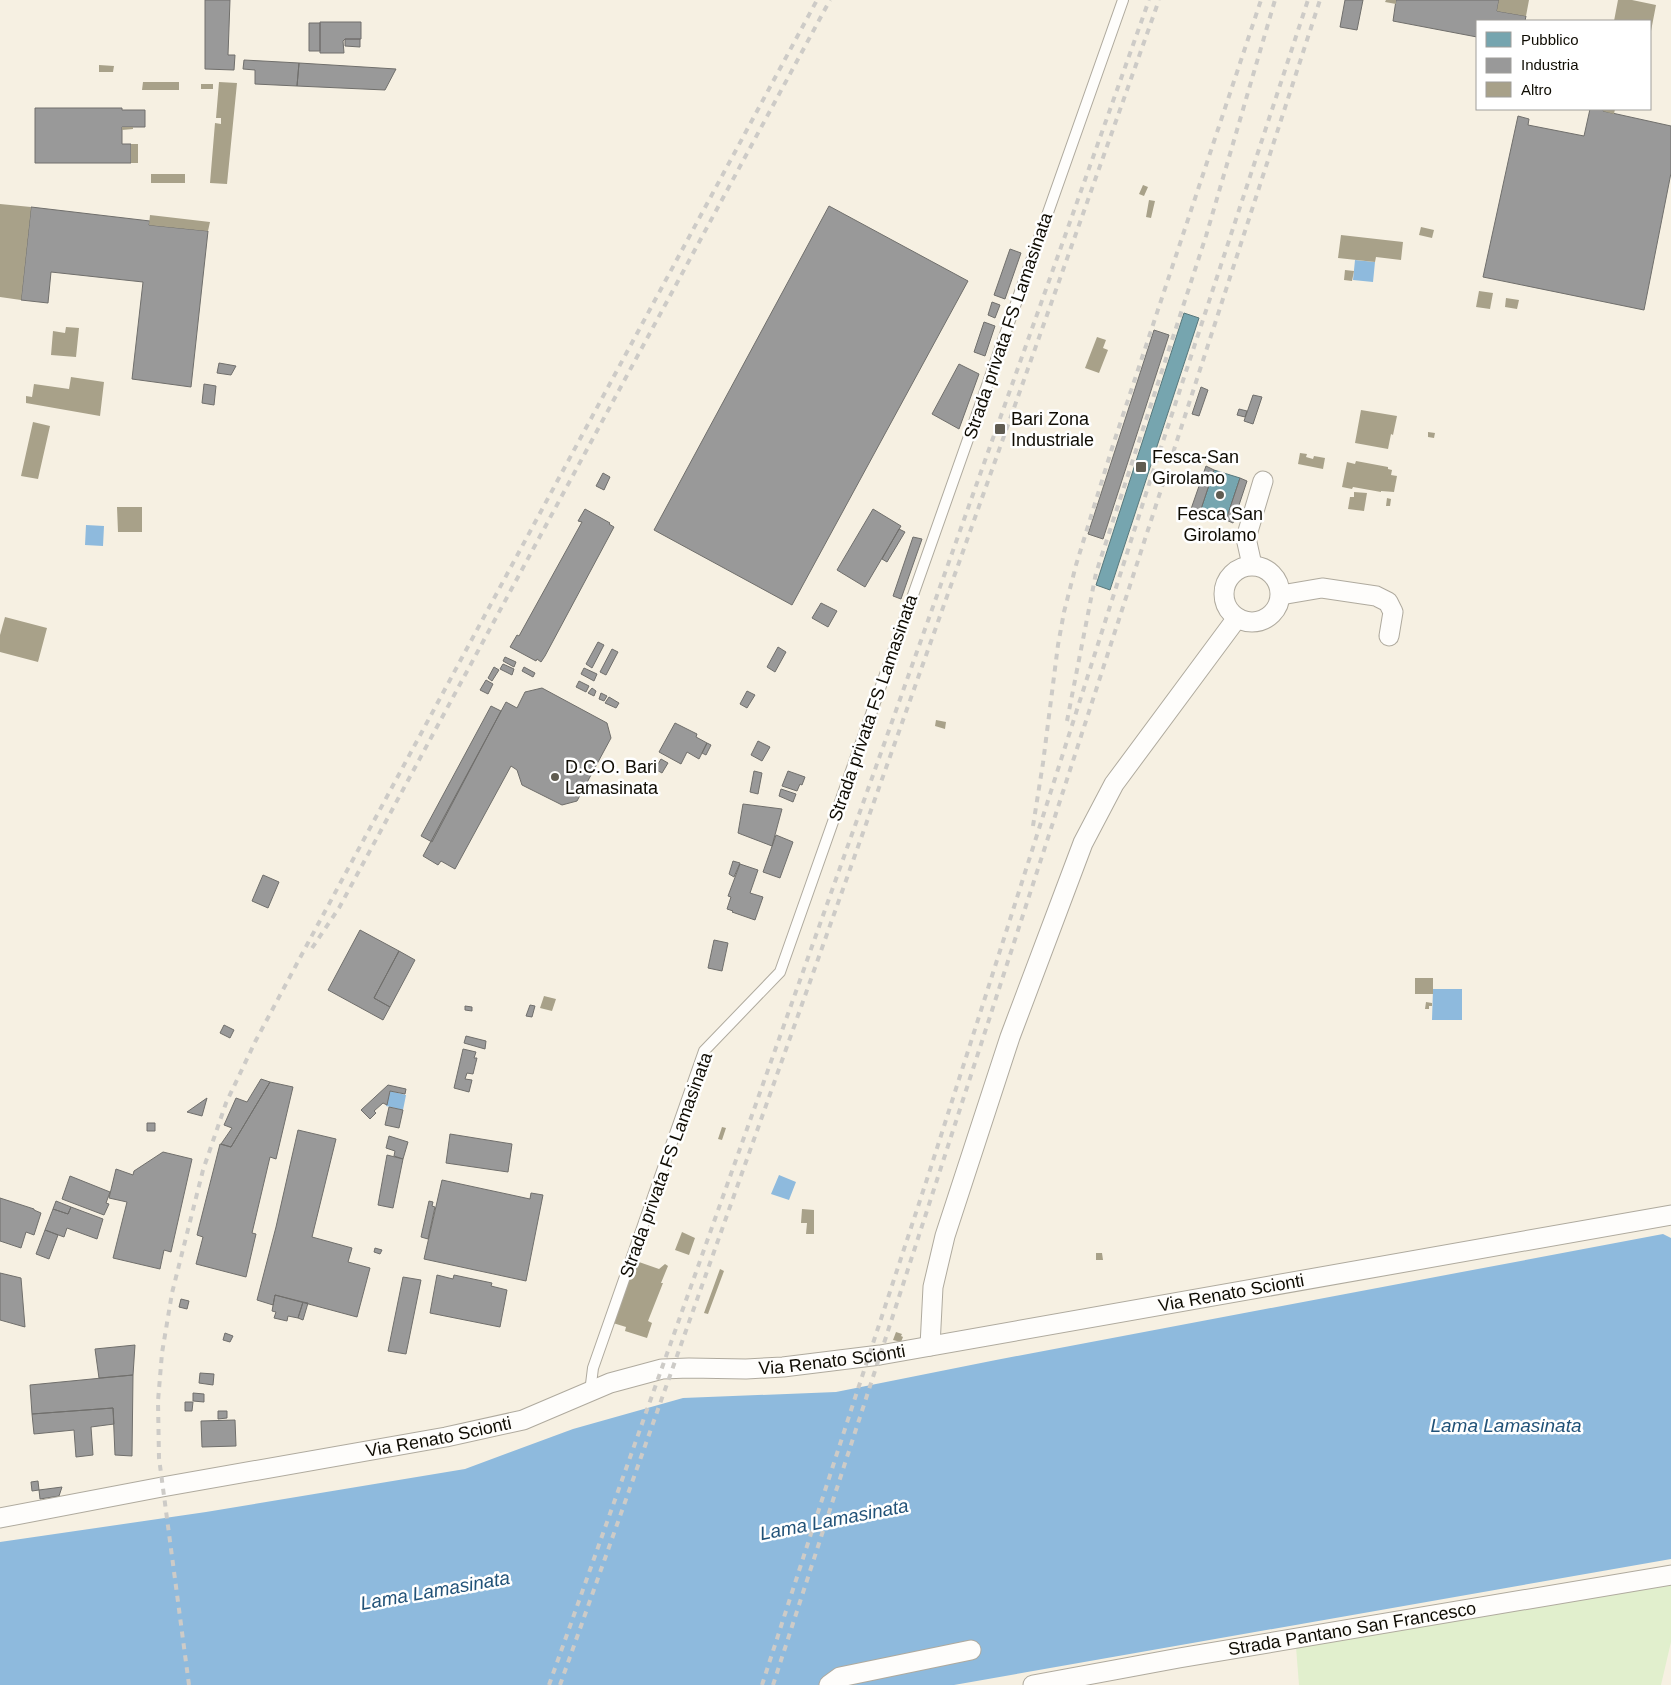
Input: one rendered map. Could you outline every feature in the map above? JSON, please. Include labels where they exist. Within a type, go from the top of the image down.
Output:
[{"type":"street","points":[[1252,565],[1246,538],[1263,481]]},
{"type":"street","points":[[1252,565],[1269,571],[1275,577],[1281,595],[1279,605],[1266,620],[1246,622],[1237,618],[1229,611],[1225,603],[1224,594],[1225,585],[1229,577],[1236,571],[1252,565]]},
{"type":"street","points":[[1281,595],[1322,588],[1376,596],[1388,602],[1393,612],[1389,636]]},
{"type":"street","points":[[930,1346],[933,1287],[945,1236],[1010,1037],[1083,843],[1114,784],[1237,618]]},
{"type":"street","name":"Via Renato Scionti","points":[[0,1518],[162,1487],[446,1437],[523,1420],[610,1383],[662,1369],[746,1370],[880,1355],[1671,1216]]},
{"type":"street","name":"Strada Pantano San Francesco","points":[[1033,1685],[1179,1658],[1671,1575]]},
{"type":"street","points":[[829,1685],[840,1677],[971,1650]]},
{"type":"lane","name":"Strada privata FS Lamasinata","points":[[590,1392],[593,1368],[704,1051],[780,972],[1123,0]]},
{"type":"green space","points":[[1671,1580],[1671,1642],[1661,1685],[1299,1685],[1296,1647]]},
{"type":"water","points":[[1355,260],[1375,262],[1373,282],[1353,280]]},
{"type":"water","points":[[86,525],[104,526],[103,546],[85,545]]},
{"type":"water","points":[[1433,989],[1462,989],[1462,1020],[1432,1020]]},
{"type":"water","points":[[390,1091],[406,1095],[403,1110],[386,1106]]},
{"type":"water","points":[[779,1175],[796,1182],[789,1200],[771,1194]]},
{"type":"water","name":"Lama Lamasinata","points":[[1663,1234],[1671,1238],[1671,1559],[954,1685],[0,1685],[0,1542],[206,1512],[465,1469],[573,1429],[683,1398],[836,1392]]},
{"type":"building: Pubblico","points":[[1184,313],[1199,318],[1110,590],[1096,585]]},
{"type":"building: Pubblico","name":"Fesca San Girolamo","points":[[1214,470],[1240,478],[1226,520],[1200,512]]},
{"type":"building: Industria","points":[[205,0],[230,0],[228,55],[235,55],[234,70],[205,69]]},
{"type":"building: Industria","points":[[1345,0],[1363,0],[1357,30],[1340,27]]},
{"type":"building: Industria","points":[[1396,0],[1499,0],[1497,11],[1526,16],[1525,20],[1476,20],[1476,37],[1393,21]]},
{"type":"building: Industria","points":[[320,22],[361,22],[361,39],[345,39],[343,41],[344,53],[320,53]]},
{"type":"building: Industria","points":[[309,23],[320,23],[320,51],[309,51]]},
{"type":"building: Industria","points":[[345,39],[360,39],[360,47],[345,46]]},
{"type":"building: Industria","points":[[244,60],[299,63],[297,86],[255,84],[255,70],[243,69]]},
{"type":"building: Industria","points":[[299,63],[396,69],[385,90],[297,86]]},
{"type":"building: Industria","points":[[35,108],[122,108],[122,110],[145,110],[145,127],[122,127],[122,144],[131,144],[131,163],[35,163]]},
{"type":"building: Industria","points":[[1590,110],[1604,110],[1671,126],[1671,173],[1644,310],[1483,277],[1518,116],[1529,119],[1528,125],[1584,136]]},
{"type":"building: Industria","points":[[829,206],[968,281],[792,605],[654,530]]},
{"type":"building: Industria","points":[[31,207],[150,221],[149,225],[208,231],[191,387],[132,379],[143,282],[51,272],[48,303],[21,300]]},
{"type":"building: Industria","points":[[1010,249],[1021,253],[1005,299],[994,295]]},
{"type":"building: Industria","points":[[992,302],[1000,305],[995,318],[988,315]]},
{"type":"building: Industria","points":[[984,322],[995,326],[985,356],[974,352]]},
{"type":"building: Industria","points":[[1154,330],[1169,335],[1103,539],[1088,534]]},
{"type":"building: Industria","points":[[219,363],[236,366],[231,375],[217,373]]},
{"type":"building: Industria","points":[[959,364],[979,374],[959,429],[932,414]]},
{"type":"building: Industria","points":[[204,384],[216,386],[214,405],[202,403]]},
{"type":"building: Industria","points":[[1201,387],[1208,390],[1199,416],[1192,414]]},
{"type":"building: Industria","points":[[1253,395],[1262,397],[1253,424],[1244,421]]},
{"type":"building: Industria","points":[[1239,409],[1247,411],[1245,417],[1237,415]]},
{"type":"building: Industria","points":[[1206,466],[1214,470],[1200,512],[1191,509]]},
{"type":"building: Industria","points":[[603,473],[610,477],[604,490],[596,486]]},
{"type":"building: Industria","points":[[1240,478],[1247,481],[1233,523],[1226,520]]},
{"type":"building: Industria","points":[[585,509],[614,527],[545,656],[541,662],[537,659],[536,661],[510,647],[517,635],[519,636],[582,522],[578,521]]},
{"type":"building: Industria","points":[[873,509],[901,526],[865,587],[837,570]]},
{"type":"building: Industria","points":[[899,529],[905,532],[887,562],[882,559]]},
{"type":"building: Industria","points":[[913,537],[922,539],[901,599],[893,596]]},
{"type":"building: Industria","points":[[821,603],[837,611],[828,627],[812,618]]},
{"type":"building: Industria","points":[[598,642],[604,645],[592,668],[586,664]]},
{"type":"building: Industria","points":[[778,647],[786,652],[775,672],[767,667]]},
{"type":"building: Industria","points":[[612,649],[618,652],[606,675],[600,672]]},
{"type":"building: Industria","points":[[505,657],[516,662],[514,667],[503,661]]},
{"type":"building: Industria","points":[[503,664],[514,669],[512,675],[500,669]]},
{"type":"building: Industria","points":[[494,667],[499,670],[492,681],[488,678]]},
{"type":"building: Industria","points":[[524,667],[535,673],[533,677],[522,671]]},
{"type":"building: Industria","points":[[584,668],[597,674],[594,681],[581,674]]},
{"type":"building: Industria","points":[[486,680],[493,684],[488,694],[480,690]]},
{"type":"building: Industria","points":[[579,681],[589,686],[586,692],[576,687]]},
{"type":"building: Industria","name":"D.C.O. Bari Lamasinata","points":[[542,688],[607,723],[611,738],[577,801],[562,805],[522,785],[517,770],[511,766],[455,869],[441,861],[438,865],[423,856],[506,702],[517,708],[525,692]]},
{"type":"building: Industria","points":[[592,688],[596,691],[594,696],[588,693]]},
{"type":"building: Industria","points":[[747,691],[755,695],[747,708],[740,704]]},
{"type":"building: Industria","points":[[601,693],[607,696],[604,701],[599,699]]},
{"type":"building: Industria","points":[[609,697],[619,703],[616,708],[605,703]]},
{"type":"building: Industria","points":[[491,706],[501,711],[432,842],[421,836]]},
{"type":"building: Industria","points":[[675,723],[697,734],[696,737],[707,743],[699,759],[687,752],[681,764],[659,752]]},
{"type":"building: Industria","points":[[758,741],[770,747],[762,761],[751,755]]},
{"type":"building: Industria","points":[[707,743],[711,745],[706,755],[702,753]]},
{"type":"building: Industria","points":[[661,759],[668,763],[662,773],[655,769]]},
{"type":"building: Industria","points":[[754,771],[762,773],[758,794],[750,792]]},
{"type":"building: Industria","points":[[788,771],[805,777],[797,791],[782,786]]},
{"type":"building: Industria","points":[[781,789],[796,794],[793,802],[779,796]]},
{"type":"building: Industria","points":[[743,804],[782,809],[772,846],[738,833]]},
{"type":"building: Industria","points":[[776,835],[793,842],[780,878],[763,872]]},
{"type":"building: Industria","points":[[733,861],[740,863],[734,877],[729,874]]},
{"type":"building: Industria","points":[[740,864],[758,870],[750,893],[763,897],[755,920],[727,909],[731,897],[728,896]]},
{"type":"building: Industria","points":[[263,875],[279,882],[268,908],[252,901]]},
{"type":"building: Industria","points":[[360,930],[399,951],[374,998],[390,1007],[383,1020],[328,990]]},
{"type":"building: Industria","points":[[714,940],[728,943],[722,971],[708,968]]},
{"type":"building: Industria","points":[[399,951],[415,960],[390,1007],[374,998]]},
{"type":"building: Industria","points":[[530,1005],[535,1006],[532,1017],[526,1016]]},
{"type":"building: Industria","points":[[465,1006],[472,1007],[472,1011],[465,1010]]},
{"type":"building: Industria","points":[[224,1025],[234,1030],[230,1038],[220,1033]]},
{"type":"building: Industria","points":[[466,1036],[486,1041],[485,1049],[464,1043]]},
{"type":"building: Industria","points":[[463,1049],[476,1052],[474,1058],[477,1058],[473,1074],[467,1073],[465,1079],[472,1080],[469,1092],[454,1088]]},
{"type":"building: Industria","points":[[261,1079],[270,1082],[231,1147],[221,1144],[232,1128],[224,1125],[236,1098],[247,1102]]},
{"type":"building: Industria","points":[[270,1082],[293,1087],[276,1159],[270,1157],[252,1233],[256,1234],[246,1277],[196,1264],[203,1237],[197,1235],[220,1144],[231,1147]]},
{"type":"building: Industria","points":[[388,1085],[406,1089],[405,1094],[390,1091],[387,1105],[383,1103],[374,1111],[376,1113],[370,1119],[361,1110]]},
{"type":"building: Industria","points":[[207,1098],[202,1116],[187,1112]]},
{"type":"building: Industria","points":[[389,1107],[403,1110],[399,1128],[385,1125]]},
{"type":"building: Industria","points":[[147,1123],[155,1123],[155,1131],[147,1131]]},
{"type":"building: Industria","points":[[298,1130],[336,1139],[312,1237],[352,1248],[348,1262],[370,1268],[357,1317],[275,1295],[273,1305],[257,1300]]},
{"type":"building: Industria","points":[[450,1134],[512,1144],[508,1172],[446,1163]]},
{"type":"building: Industria","points":[[389,1136],[408,1142],[403,1159],[394,1156],[395,1151],[386,1148]]},
{"type":"building: Industria","points":[[163,1152],[192,1159],[171,1252],[164,1250],[160,1269],[113,1258],[127,1202],[109,1198],[116,1169],[133,1175],[134,1171]]},
{"type":"building: Industria","points":[[387,1155],[403,1159],[393,1208],[378,1205]]},
{"type":"building: Industria","points":[[70,1176],[110,1192],[106,1203],[109,1204],[104,1215],[62,1199]]},
{"type":"building: Industria","points":[[442,1180],[530,1199],[531,1193],[543,1195],[526,1281],[424,1259]]},
{"type":"building: Industria","points":[[0,1198],[41,1213],[34,1235],[26,1232],[21,1248],[0,1241]]},
{"type":"building: Industria","points":[[56,1201],[71,1207],[68,1214],[53,1209]]},
{"type":"building: Industria","points":[[429,1201],[433,1202],[432,1206],[435,1207],[428,1239],[421,1237]]},
{"type":"building: Industria","points":[[71,1207],[103,1219],[97,1239],[67,1228],[64,1237],[45,1230],[53,1209],[68,1214]]},
{"type":"building: Industria","points":[[45,1230],[58,1235],[49,1259],[36,1254]]},
{"type":"building: Industria","points":[[375,1248],[382,1250],[380,1254],[374,1252]]},
{"type":"building: Industria","points":[[0,1273],[21,1278],[25,1327],[0,1320]]},
{"type":"building: Industria","points":[[437,1275],[453,1279],[454,1275],[492,1283],[491,1286],[507,1290],[500,1327],[430,1313]]},
{"type":"building: Industria","points":[[403,1277],[421,1280],[406,1354],[388,1351]]},
{"type":"building: Industria","points":[[275,1295],[303,1302],[298,1318],[288,1316],[287,1321],[274,1318],[276,1312],[272,1311]]},
{"type":"building: Industria","points":[[181,1299],[189,1301],[187,1309],[179,1307]]},
{"type":"building: Industria","points":[[303,1302],[308,1303],[303,1320],[298,1318]]},
{"type":"building: Industria","points":[[225,1333],[233,1336],[230,1342],[223,1340]]},
{"type":"building: Industria","points":[[135,1345],[133,1375],[99,1378],[95,1349]]},
{"type":"building: Industria","points":[[200,1373],[214,1374],[213,1385],[199,1383]]},
{"type":"building: Industria","points":[[133,1375],[132,1456],[115,1455],[113,1408],[32,1414],[30,1385]]},
{"type":"building: Industria","points":[[193,1393],[204,1394],[204,1402],[193,1401]]},
{"type":"building: Industria","points":[[185,1402],[193,1402],[192,1411],[185,1411]]},
{"type":"building: Industria","points":[[113,1408],[114,1424],[91,1427],[93,1455],[76,1457],[74,1430],[34,1434],[32,1414]]},
{"type":"building: Industria","points":[[218,1411],[227,1411],[227,1418],[218,1419]]},
{"type":"building: Industria","points":[[235,1420],[236,1446],[202,1447],[201,1421]]},
{"type":"building: Industria","points":[[38,1481],[39,1490],[32,1491],[31,1482]]},
{"type":"building: Industria","points":[[62,1487],[59,1496],[40,1499],[39,1490]]},
{"type":"building: Altro","points":[[1386,0],[1396,0],[1396,4],[1385,2]]},
{"type":"building: Altro","points":[[1499,0],[1529,0],[1526,16],[1497,11]]},
{"type":"building: Altro","points":[[1618,0],[1632,0],[1656,5],[1651,31],[1651,20],[1614,20]]},
{"type":"building: Altro","points":[[99,65],[114,66],[113,72],[99,72]]},
{"type":"building: Altro","points":[[143,82],[179,82],[179,90],[142,90]]},
{"type":"building: Altro","points":[[219,82],[237,83],[227,184],[210,183],[215,123],[221,124],[221,118],[216,118]]},
{"type":"building: Altro","points":[[201,84],[213,84],[213,89],[201,89]]},
{"type":"building: Altro","points":[[1604,110],[1615,110],[1614,114]]},
{"type":"building: Altro","points":[[122,127],[133,127],[133,129],[122,130]]},
{"type":"building: Altro","points":[[131,144],[138,144],[138,163],[131,163]]},
{"type":"building: Altro","points":[[151,174],[185,174],[185,183],[151,183]]},
{"type":"building: Altro","points":[[1143,185],[1148,187],[1144,196],[1139,194]]},
{"type":"building: Altro","points":[[1149,200],[1155,201],[1151,218],[1146,217]]},
{"type":"building: Altro","points":[[0,204],[31,207],[21,300],[0,297]]},
{"type":"building: Altro","points":[[150,215],[210,222],[208,231],[149,225]]},
{"type":"building: Altro","points":[[1421,227],[1434,230],[1432,238],[1419,235]]},
{"type":"building: Altro","points":[[1341,235],[1403,242],[1401,260],[1376,257],[1375,262],[1338,258]]},
{"type":"building: Altro","points":[[1345,270],[1354,271],[1352,281],[1344,280]]},
{"type":"building: Altro","points":[[1479,291],[1493,293],[1490,309],[1476,307]]},
{"type":"building: Altro","points":[[1506,298],[1519,300],[1517,309],[1505,307]]},
{"type":"building: Altro","points":[[66,327],[79,328],[76,357],[51,355],[53,331],[65,333]]},
{"type":"building: Altro","points":[[1097,337],[1106,340],[1103,348],[1108,350],[1099,373],[1085,368]]},
{"type":"building: Altro","points":[[71,377],[104,382],[100,416],[26,403],[26,396],[32,397],[34,384],[69,389]]},
{"type":"building: Altro","points":[[1361,410],[1397,416],[1388,449],[1355,443]]},
{"type":"building: Altro","points":[[33,422],[50,426],[38,479],[21,476]]},
{"type":"building: Altro","points":[[1428,432],[1435,433],[1434,438],[1428,437]]},
{"type":"building: Altro","points":[[1300,453],[1307,454],[1306,457],[1313,459],[1314,456],[1325,458],[1323,469],[1298,464]]},
{"type":"building: Altro","points":[[1356,461],[1388,467],[1388,469],[1392,470],[1391,475],[1397,476],[1394,492],[1342,487],[1347,462],[1355,464]]},
{"type":"building: Altro","points":[[1354,492],[1367,493],[1364,511],[1348,509],[1350,497],[1354,497]]},
{"type":"building: Altro","points":[[1387,498],[1391,499],[1390,506],[1386,506]]},
{"type":"building: Altro","points":[[117,507],[142,507],[142,532],[118,532]]},
{"type":"building: Altro","points":[[5,617],[47,628],[38,662],[0,652],[0,635]]},
{"type":"building: Altro","points":[[936,720],[946,722],[945,729],[935,726]]},
{"type":"building: Altro","points":[[1415,978],[1433,978],[1433,994],[1415,994]]},
{"type":"building: Altro","points":[[544,996],[556,999],[552,1011],[540,1008]]},
{"type":"building: Altro","points":[[1426,1002],[1432,1003],[1429,1009],[1425,1009]]},
{"type":"building: Altro","points":[[722,1127],[726,1128],[722,1140],[718,1139]]},
{"type":"building: Altro","points":[[802,1209],[814,1210],[814,1234],[806,1234],[807,1223],[801,1223]]},
{"type":"building: Altro","points":[[682,1232],[695,1238],[689,1255],[675,1250]]},
{"type":"building: Altro","points":[[1096,1253],[1102,1253],[1103,1260],[1096,1260]]},
{"type":"building: Altro","points":[[635,1262],[659,1269],[665,1264],[668,1266],[648,1321],[652,1323],[647,1338],[625,1331],[626,1327],[613,1323]]},
{"type":"building: Altro","points":[[720,1269],[724,1271],[708,1314],[704,1313]]},
{"type":"building: Altro","points":[[896,1332],[902,1334],[901,1342],[893,1340]]},
{"type":"railway","points":[[189,1685],[159,1458],[158,1401],[162,1353],[172,1293],[203,1170],[226,1103],[255,1042],[309,941],[817,0]]},
{"type":"railway","points":[[312,948],[339,908],[830,0]]},
{"type":"railway","points":[[549,1685],[1149,0]]},
{"type":"railway","points":[[560,1685],[1159,0]]},
{"type":"railway","points":[[1033,826],[1058,645],[1076,565],[1113,445],[1261,0]]},
{"type":"railway","points":[[1067,721],[1096,573],[1206,236],[1275,0]]},
{"type":"railway","points":[[762,1685],[930,1170],[1151,478],[1308,0]]},
{"type":"railway","points":[[773,1685],[1320,0]]},
{"type":"place","name":"Bari Zona Industriale","points":[[1000,429]]},
{"type":"place","name":"Fesca-San Girolamo","points":[[1141,467]]},
{"type":"place","name":"Fesca San Girolamo","points":[[1220,495]]},
{"type":"place","name":"D.C.O. Bari Lamasinata","points":[[555,777]]}]
